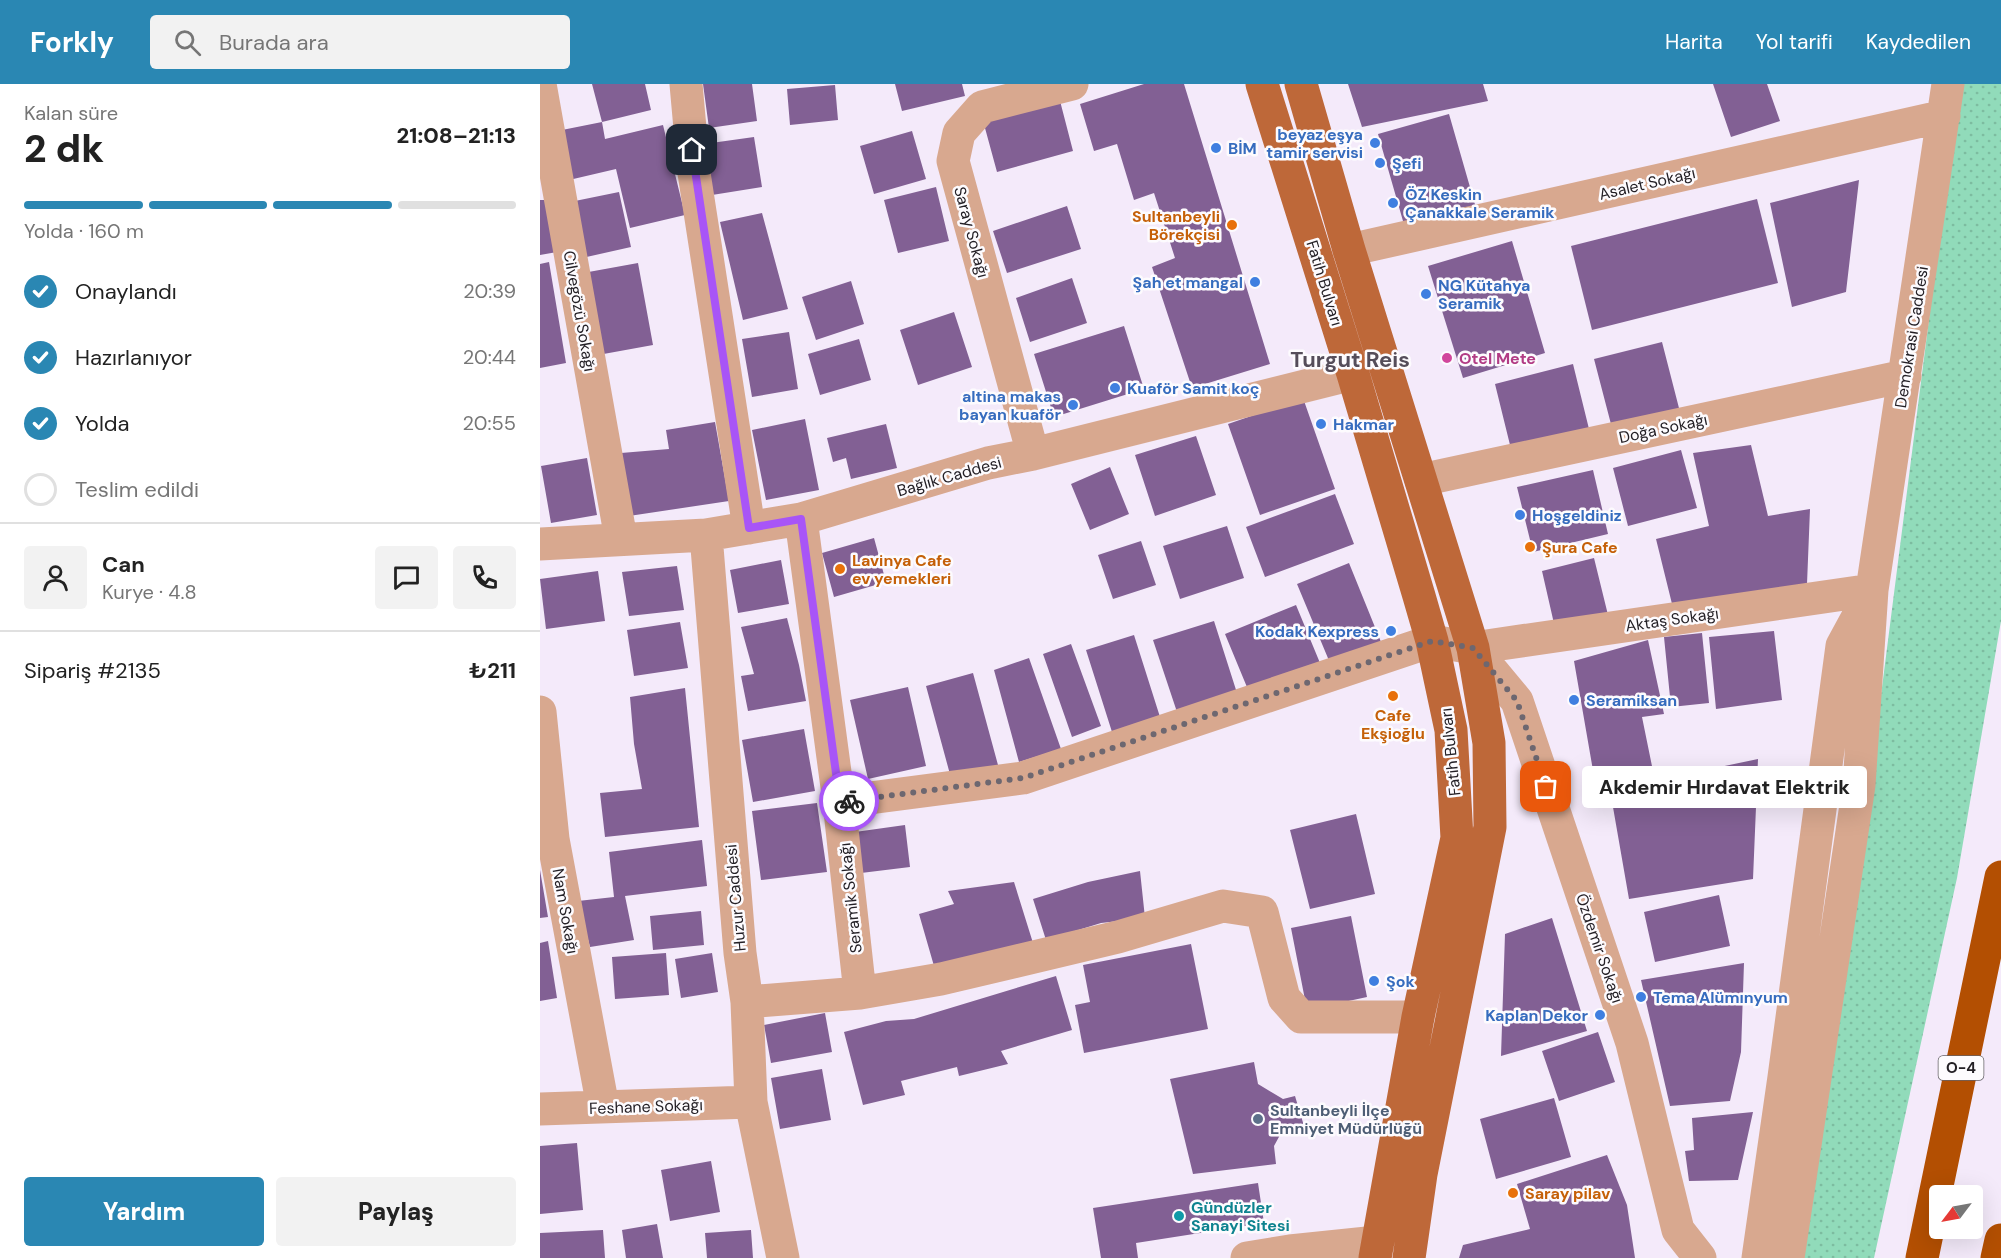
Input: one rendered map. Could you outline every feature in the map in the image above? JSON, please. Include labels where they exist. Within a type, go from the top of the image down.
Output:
[{"type":"highway","name":"O-4","points":[[1922,1258],[2001,878]]},
{"type":"highway","points":[[1997,1258],[2001,1240]]},
{"type":"main road","name":"Fatih Bulvarı","points":[[1262,84],[1353,374],[1432,641],[1450,730],[1457,838],[1418,1017],[1376,1250]]},
{"type":"main road","name":"Fatih Bulvarı","points":[[1301,84],[1349,250],[1473,648],[1489,743],[1490,827],[1421,1174],[1409,1258]]},
{"type":"street","name":"Cilvegözü Sokağı","points":[[540,84],[621,538]]},
{"type":"street","points":[[686,84],[694,173],[749,528]]},
{"type":"street","name":"Saray Sokağı","points":[[1033,454],[953,161],[959,133],[982,107],[1072,84]]},
{"type":"street","name":"Asalet Sokağı","points":[[1349,250],[1946,100]]},
{"type":"street","name":"Demokrasi Caddesi","points":[[1872,590],[1946,100]]},
{"type":"street","name":"Bağlık Caddesi","points":[[540,544],[706,535],[801,519],[988,463],[1033,454],[1353,374]]},
{"type":"street","name":"Doğa Sokağı","points":[[1420,480],[1905,376]]},
{"type":"street","name":"Seramik Sokağı","points":[[801,519],[840,802],[860,993]]},
{"type":"street","name":"Huzur Caddesi","points":[[706,535],[740,953],[747,1002],[751,1102],[783,1258]]},
{"type":"street","points":[[1758,1258],[1842,646],[1872,590]]},
{"type":"street","points":[[1788,1258],[1859,785],[1872,590]]},
{"type":"street","name":"Aktaş Sokağı","points":[[1432,641],[1473,648],[1872,590]]},
{"type":"street","points":[[840,802],[1023,778],[1432,641]]},
{"type":"street","name":"Özdemir Sokağı","points":[[1473,648],[1517,701],[1632,1043],[1678,1230],[1700,1258]]},
{"type":"street","name":"Nam Sokağı","points":[[540,712],[553,839],[603,1107]]},
{"type":"street","points":[[747,1002],[860,993],[941,979],[1118,937],[1223,906],[1262,912],[1284,998],[1302,1017],[1418,1017]]},
{"type":"street","name":"Feshane Sokağı","points":[[540,1109],[751,1102]]},
{"type":"street","points":[[1248,1258],[1290,1251],[1376,1250]]},
{"type":"green space","points":[[1959,84],[2001,84],[2001,621],[1957,878],[1874,1258],[1801,1258],[1873,758]]},
{"type":"building","points":[[592,84],[645,84],[651,110],[602,122]]},
{"type":"building","points":[[703,84],[752,84],[757,121],[709,128]]},
{"type":"building","points":[[895,84],[962,84],[965,96],[902,111]]},
{"type":"building","points":[[1144,84],[1184,84],[1270,364],[1192,388],[1152,267],[1175,258],[1154,193],[1134,200],[1117,144],[1094,151],[1080,104]]},
{"type":"building","points":[[1348,84],[1483,84],[1488,101],[1362,127]]},
{"type":"building","points":[[1713,84],[1767,84],[1780,121],[1731,137]]},
{"type":"building","points":[[835,85],[838,120],[790,125],[787,89]]},
{"type":"building","points":[[1059,97],[1073,151],[997,172],[982,117]]},
{"type":"building","points":[[1449,114],[1476,208],[1405,228],[1378,134]]},
{"type":"building","points":[[602,122],[605,139],[663,125],[685,215],[630,228],[616,169],[569,180],[557,131]]},
{"type":"building","points":[[912,131],[926,179],[874,194],[860,146]]},
{"type":"building","points":[[754,137],[762,187],[712,195],[704,144]]},
{"type":"building","points":[[1859,180],[1846,292],[1792,307],[1770,203]]},
{"type":"building","points":[[936,187],[949,241],[898,253],[884,200]]},
{"type":"building","points":[[619,192],[631,247],[582,258],[570,202]]},
{"type":"building","points":[[1757,199],[1778,283],[1592,330],[1571,246]]},
{"type":"building","points":[[540,200],[546,200],[557,252],[540,255]]},
{"type":"building","points":[[1067,206],[1081,249],[1007,273],[993,231]]},
{"type":"building","points":[[762,213],[788,309],[743,320],[720,222]]},
{"type":"building","points":[[1512,241],[1545,353],[1463,378],[1428,266]]},
{"type":"building","points":[[549,262],[566,363],[540,368],[540,264]]},
{"type":"building","points":[[638,263],[653,345],[598,355],[583,273]]},
{"type":"building","points":[[1072,278],[1087,323],[1030,342],[1016,298]]},
{"type":"building","points":[[851,281],[864,324],[816,340],[802,297]]},
{"type":"building","points":[[954,312],[972,367],[918,385],[900,330]]},
{"type":"building","points":[[1124,326],[1144,389],[1054,417],[1034,354]]},
{"type":"building","points":[[789,332],[798,389],[752,397],[742,339]]},
{"type":"building","points":[[859,339],[871,380],[820,395],[808,354]]},
{"type":"building","points":[[1662,342],[1680,412],[1612,428],[1594,359]]},
{"type":"building","points":[[1573,364],[1589,429],[1511,449],[1495,384]]},
{"type":"building","points":[[1303,398],[1335,489],[1260,515],[1228,424]]},
{"type":"building","points":[[805,419],[819,490],[766,500],[752,430]]},
{"type":"building","points":[[715,422],[729,501],[629,516],[621,453],[669,449],[666,430]]},
{"type":"building","points":[[886,424],[897,468],[851,479],[846,458],[833,462],[827,438]]},
{"type":"building","points":[[1196,436],[1216,495],[1155,516],[1135,455]]},
{"type":"building","points":[[1751,445],[1768,516],[1810,509],[1807,584],[1674,612],[1656,539],[1709,526],[1693,453]]},
{"type":"building","points":[[1681,450],[1697,508],[1628,526],[1613,468]]},
{"type":"building","points":[[587,458],[597,515],[551,523],[541,466]]},
{"type":"building","points":[[1110,467],[1129,514],[1090,530],[1071,484]]},
{"type":"building","points":[[1593,470],[1608,534],[1533,552],[1517,487]]},
{"type":"building","points":[[1335,494],[1354,544],[1265,577],[1246,527]]},
{"type":"building","points":[[1227,526],[1244,578],[1180,599],[1163,546]]},
{"type":"building","points":[[874,538],[886,582],[834,597],[822,553]]},
{"type":"building","points":[[1141,541],[1156,585],[1113,599],[1098,555]]},
{"type":"building","points":[[1594,558],[1608,615],[1555,628],[1542,571]]},
{"type":"building","points":[[781,560],[789,604],[738,613],[730,570]]},
{"type":"building","points":[[1349,563],[1381,642],[1330,663],[1297,584]]},
{"type":"building","points":[[677,566],[684,610],[629,616],[622,572]]},
{"type":"building","points":[[598,571],[605,621],[546,629],[540,579]]},
{"type":"building","points":[[1296,605],[1320,663],[1249,692],[1225,634]]},
{"type":"building","points":[[787,618],[806,701],[748,711],[741,676],[754,674],[741,627]]},
{"type":"building","points":[[1214,621],[1237,693],[1177,712],[1153,640]]},
{"type":"building","points":[[680,622],[688,668],[634,676],[627,630]]},
{"type":"building","points":[[1774,631],[1782,700],[1716,709],[1709,637]]},
{"type":"building","points":[[1702,633],[1709,703],[1671,707],[1664,637]]},
{"type":"building","points":[[1134,635],[1160,717],[1112,732],[1086,650]]},
{"type":"building","points":[[1648,640],[1664,714],[1642,717],[1653,771],[1595,782],[1574,661]]},
{"type":"building","points":[[1071,644],[1101,726],[1072,737],[1043,654]]},
{"type":"building","points":[[1029,658],[1061,749],[1019,762],[994,670]]},
{"type":"building","points":[[973,673],[998,765],[951,778],[926,686]]},
{"type":"building","points":[[908,687],[926,766],[868,779],[850,700]]},
{"type":"building","points":[[685,688],[699,827],[605,837],[600,793],[642,789],[634,744],[630,697]]},
{"type":"building","points":[[804,729],[815,791],[753,802],[742,740]]},
{"type":"building","points":[[1758,759],[1753,879],[1629,899],[1610,790]]},
{"type":"building","points":[[817,803],[827,872],[761,880],[752,811]]},
{"type":"building","points":[[1356,814],[1375,894],[1310,909],[1290,830]]},
{"type":"building","points":[[905,825],[910,867],[861,873],[855,832]]},
{"type":"building","points":[[702,840],[707,886],[625,896],[634,940],[590,947],[578,901],[614,897],[609,852]]},
{"type":"building","points":[[540,870],[548,917],[540,918]]},
{"type":"building","points":[[1140,871],[1145,918],[1101,923],[1046,940],[1033,899],[1088,882]]},
{"type":"building","points":[[1014,882],[1033,943],[934,966],[919,914],[954,904],[948,891]]},
{"type":"building","points":[[1719,895],[1730,946],[1655,962],[1644,912]]},
{"type":"building","points":[[701,911],[704,945],[653,950],[650,916]]},
{"type":"building","points":[[1351,916],[1367,997],[1307,1010],[1291,928]]},
{"type":"building","points":[[1552,918],[1587,1031],[1501,1056],[1505,934]]},
{"type":"building","points":[[548,941],[557,998],[540,1001],[540,943]]},
{"type":"building","points":[[1191,944],[1208,1029],[1084,1053],[1075,1005],[1090,1002],[1083,965]]},
{"type":"building","points":[[666,953],[669,995],[615,999],[612,957]]},
{"type":"building","points":[[712,953],[718,992],[681,998],[675,959]]},
{"type":"building","points":[[1744,963],[1741,1052],[1730,1101],[1670,1106],[1641,980]]},
{"type":"building","points":[[1056,976],[1072,1030],[1001,1051],[1008,1064],[959,1076],[957,1067],[901,1081],[905,1095],[863,1105],[844,1032],[886,1021],[914,1019]]},
{"type":"building","points":[[825,1013],[832,1052],[771,1063],[764,1025]]},
{"type":"building","points":[[1598,1032],[1615,1082],[1559,1101],[1542,1051]]},
{"type":"building","points":[[1254,1062],[1258,1084],[1283,1099],[1295,1096],[1304,1126],[1280,1135],[1274,1146],[1276,1164],[1193,1174],[1170,1079]]},
{"type":"building","points":[[822,1069],[831,1120],[780,1129],[771,1078]]},
{"type":"building","points":[[1554,1098],[1571,1157],[1496,1179],[1480,1119]]},
{"type":"building","points":[[1753,1112],[1738,1180],[1689,1181],[1685,1151],[1694,1150],[1692,1118]]},
{"type":"building","points":[[577,1143],[583,1210],[540,1214],[540,1146]]},
{"type":"building","points":[[1607,1155],[1627,1205],[1635,1258],[1459,1258],[1463,1245],[1530,1229],[1517,1184]]},
{"type":"building","points":[[711,1161],[720,1212],[670,1221],[661,1170]]},
{"type":"building","name":"Gündüzler Sanayi Sitesi","points":[[1258,1183],[1264,1223],[1136,1243],[1138,1258],[1101,1258],[1093,1208]]},
{"type":"building","points":[[657,1224],[663,1258],[626,1258],[622,1230]]},
{"type":"building","points":[[603,1230],[605,1258],[540,1258],[540,1233]]},
{"type":"building","points":[[751,1230],[753,1258],[707,1258],[705,1233]]},
{"type":"way so far","points":[[849,801],[1023,778],[1432,641],[1473,648],[1517,701],[1546,787]]},
{"type":"place","name":"beyaz eşya tamir servisi","points":[[1375,143]]},
{"type":"place","name":"BİM","points":[[1216,148]]},
{"type":"place","name":"Şefi","points":[[1380,163]]},
{"type":"place","name":"ÖZ Keskin Çanakkale Seramik","points":[[1393,203]]},
{"type":"place","name":"Sultanbeyli Börekçisi","points":[[1232,225]]},
{"type":"place","name":"Şah et mangal","points":[[1255,282]]},
{"type":"place","name":"NG Kütahya Seramik","points":[[1426,294]]},
{"type":"place","name":"Otel Mete","points":[[1447,358]]},
{"type":"place","name":"Kuaför Samit koç","points":[[1115,388]]},
{"type":"place","name":"altina makas bayan kuaför","points":[[1073,405]]},
{"type":"place","name":"Hakmar","points":[[1321,424]]},
{"type":"place","name":"Hoşgeldiniz","points":[[1520,515]]},
{"type":"place","name":"Şura Cafe","points":[[1530,547]]},
{"type":"place","name":"Lavinya Cafe ev yemekleri","points":[[840,569]]},
{"type":"place","name":"Kodak Kexpress","points":[[1391,631]]},
{"type":"place","name":"Cafe Ekşioğlu","points":[[1393,696]]},
{"type":"place","name":"Seramiksan","points":[[1574,700]]},
{"type":"place","name":"Akdemir Hırdavat Elektrik","points":[[1546,787]]},
{"type":"place","name":"Şok","points":[[1374,981]]},
{"type":"place","name":"Tema Alümınyum","points":[[1641,997]]},
{"type":"place","name":"Kaplan Dekor","points":[[1600,1015]]},
{"type":"place","name":"Sultanbeyli İlçe Emniyet Müdürlüğü","points":[[1258,1119]]},
{"type":"place","name":"Saray pilav","points":[[1513,1193]]},
{"type":"place","name":"Gündüzler Sanayi Sitesi","points":[[1179,1216]]},
{"type":"district","name":"Turgut Reis","points":[[1350,359]]},
{"type":"route","points":[[692,150],[749,528],[801,519],[840,802],[849,801]]}]
